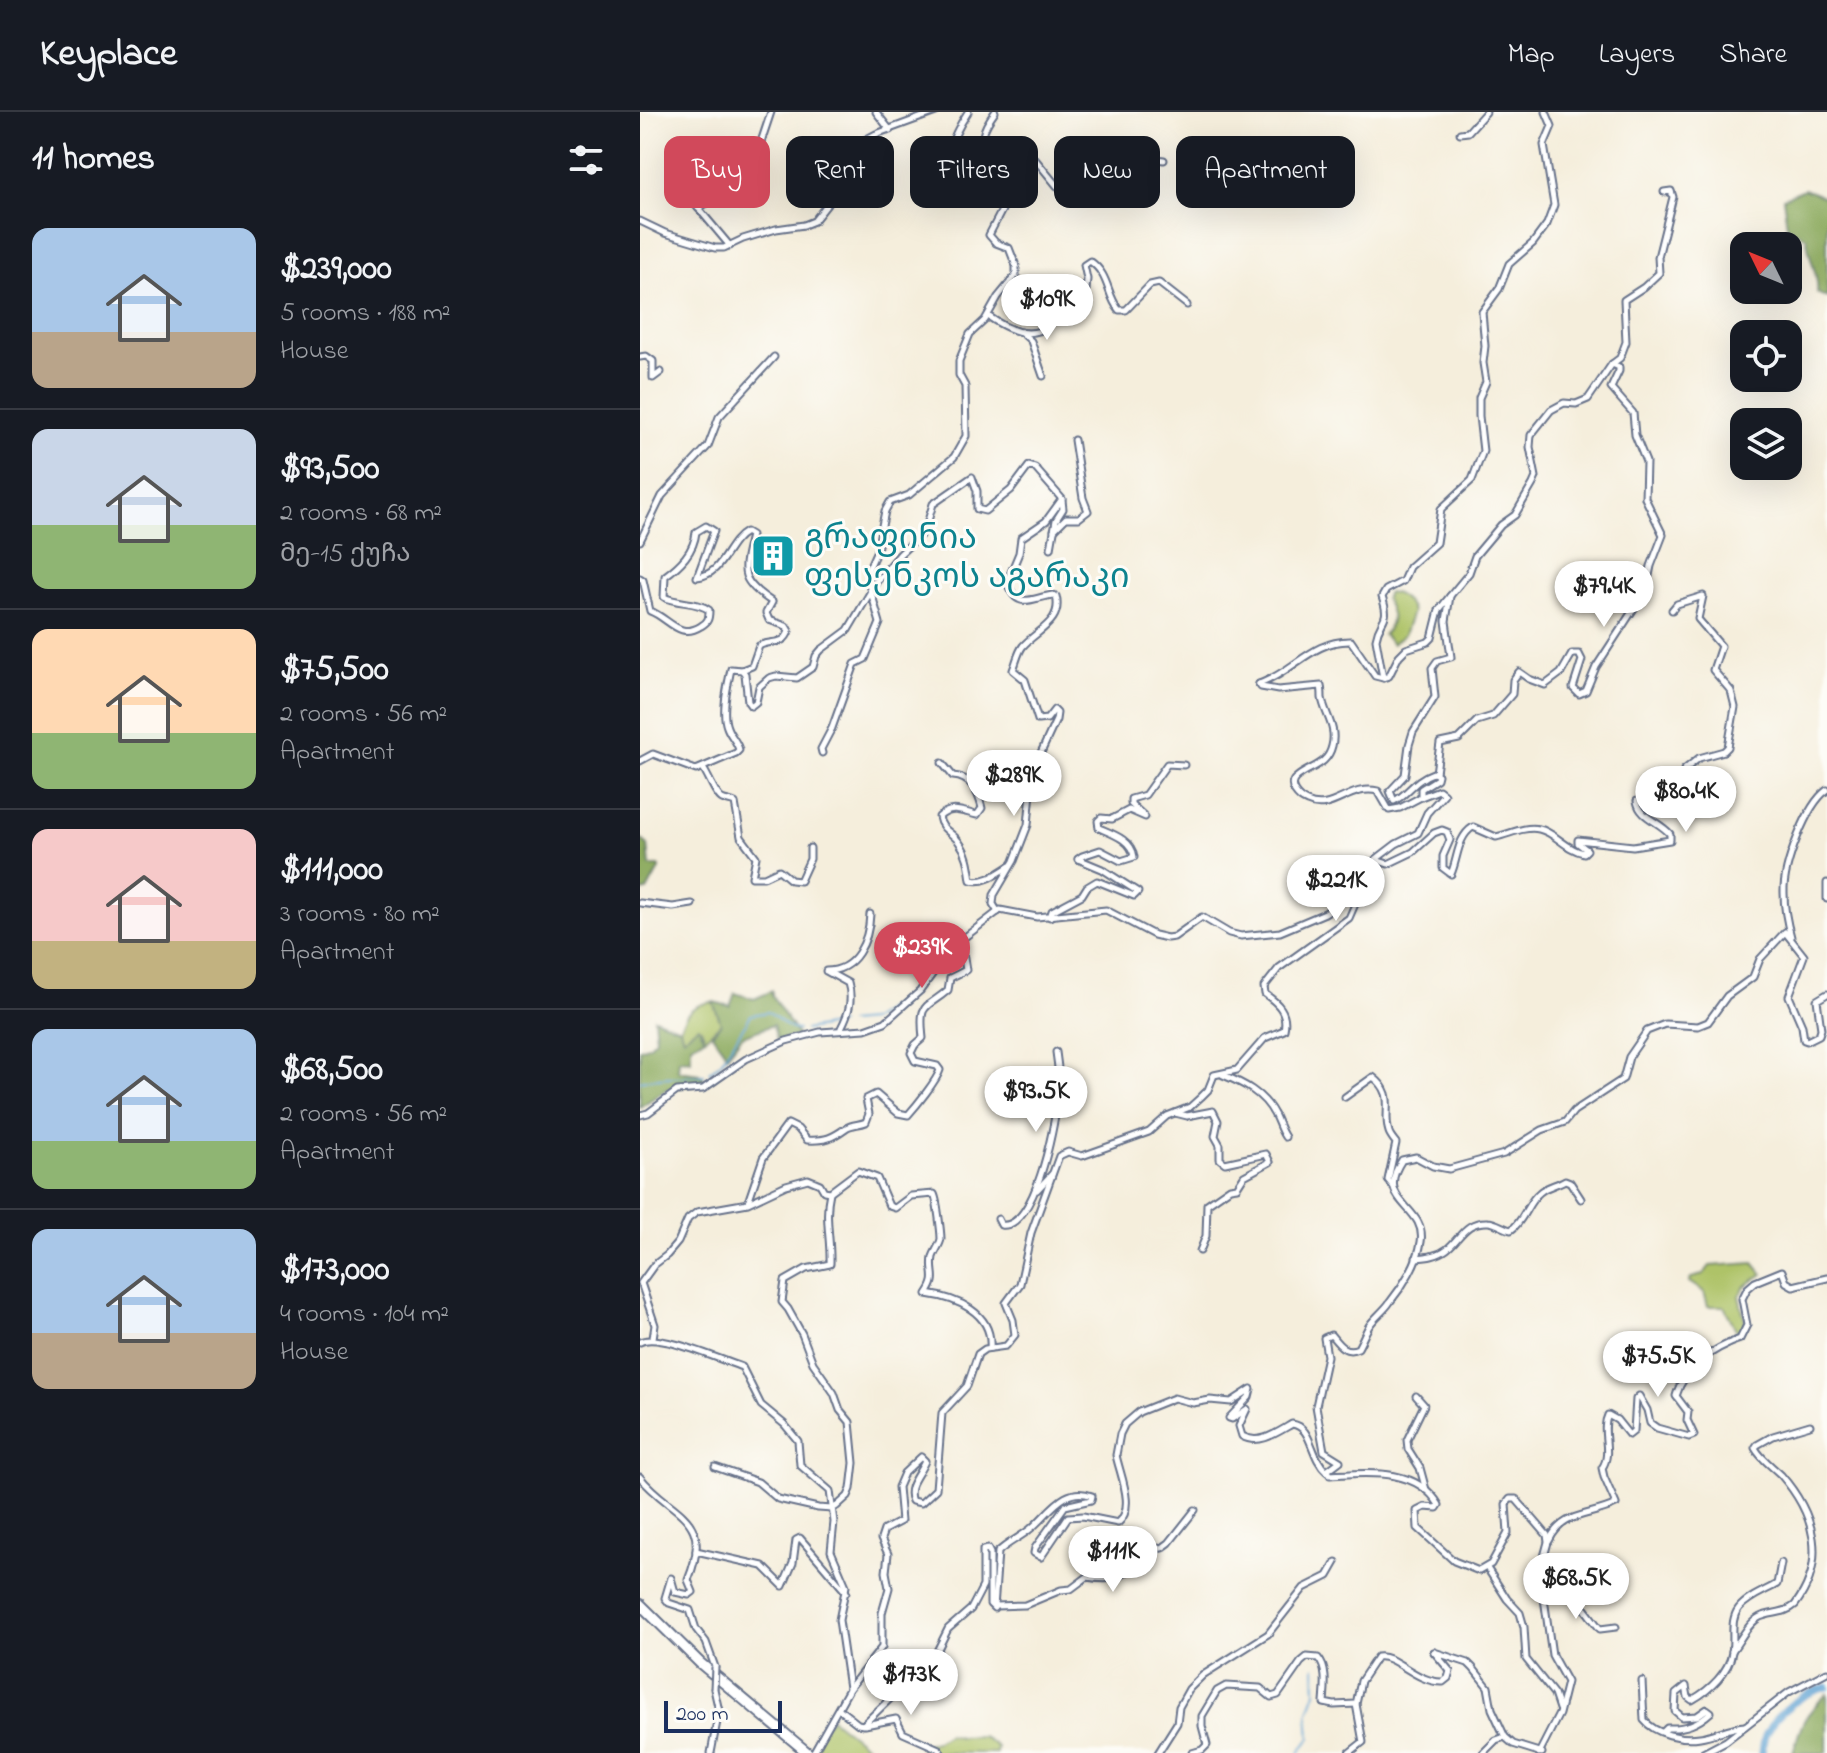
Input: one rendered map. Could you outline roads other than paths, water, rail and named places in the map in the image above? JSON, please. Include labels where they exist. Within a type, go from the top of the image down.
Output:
[{"type":"highway","points":[[640,1604],[700,1663],[811,1753]]},
{"type":"street","points":[[763,136],[771,112]]},
{"type":"street","points":[[876,112],[890,130]]},
{"type":"street","points":[[873,136],[936,112]]},
{"type":"street","points":[[822,753],[855,664],[865,659],[880,623],[869,585],[869,563],[877,550],[887,505],[909,495],[928,481],[954,457],[966,436],[965,386],[959,375],[959,361],[967,339],[988,316],[998,297],[1016,275],[1009,248],[996,243],[989,235],[1002,210],[1002,201],[974,192],[943,190],[936,180],[950,142],[968,112]]},
{"type":"street","points":[[995,112],[983,128],[989,163],[994,166],[1014,165],[1022,159],[1035,159],[1057,186],[1062,187],[1079,148],[1087,145],[1114,163],[1136,171],[1155,159],[1164,160]]},
{"type":"street","points":[[1460,133],[1468,132],[1486,112]]},
{"type":"street","points":[[1383,678],[1376,639],[1387,612],[1383,594],[1403,581],[1409,567],[1436,543],[1441,509],[1472,480],[1481,461],[1479,398],[1486,382],[1482,312],[1499,289],[1509,264],[1533,243],[1547,224],[1554,205],[1544,145],[1552,126],[1546,112]]},
{"type":"street","points":[[640,1115],[648,1113],[677,1091],[703,1089],[746,1059],[786,1041],[840,1028],[865,1029],[885,1022],[920,991],[948,951],[1002,910],[1031,917],[1050,917],[1106,910],[1159,937],[1167,938],[1174,937],[1202,917],[1236,936],[1269,934],[1325,913],[1337,905],[1349,889],[1358,886],[1375,860],[1418,833],[1427,813],[1444,794],[1439,790],[1394,811],[1389,810],[1378,791],[1372,789],[1342,795],[1332,804],[1319,806],[1303,801],[1294,790],[1296,777],[1322,764],[1334,742],[1334,730],[1321,686],[1278,690],[1259,684],[1275,678],[1313,651],[1334,641],[1351,641],[1375,676],[1383,678],[1389,676],[1406,649],[1432,638],[1439,610],[1469,573],[1475,556],[1501,525],[1515,515],[1533,484],[1536,477],[1530,447],[1531,435],[1551,410],[1564,403],[1576,404],[1588,399],[1612,364],[1620,358],[1626,342],[1624,300],[1659,273],[1658,257],[1673,197],[1671,191],[1664,192]]},
{"type":"street","points":[[698,208],[730,246]]},
{"type":"street","points":[[640,221],[665,233],[715,248],[814,221],[825,208]]},
{"type":"street","points":[[988,316],[1009,330],[1021,332],[1049,326],[1066,297],[1086,290],[1084,265],[1090,261],[1108,282],[1119,310],[1126,310],[1150,285],[1159,283],[1187,305]]},
{"type":"street","points":[[1021,332],[1031,341],[1043,376]]},
{"type":"street","points":[[640,357],[646,356],[653,361],[653,378],[661,372]]},
{"type":"street","points":[[640,541],[662,496],[708,446],[719,417],[774,357]]},
{"type":"street","points":[[1421,797],[1421,789],[1437,779],[1440,743],[1459,739],[1477,721],[1493,716],[1512,694],[1513,680],[1519,672],[1545,685],[1561,673],[1572,654],[1579,654],[1582,660],[1573,688],[1582,694],[1646,590],[1663,535],[1645,498],[1646,462],[1635,435],[1633,413],[1611,388],[1619,371],[1619,367],[1612,364]]},
{"type":"street","points":[[1054,530],[1066,518],[1079,518],[1088,511],[1074,440]]},
{"type":"street","points":[[640,761],[653,754],[691,770],[703,768],[739,750],[728,730],[725,713],[729,671],[733,667],[742,670],[747,678],[748,702],[751,706],[756,702],[759,687],[769,678],[797,678],[813,667],[821,650],[848,630],[877,581],[925,531],[933,504],[972,477],[977,491],[977,509],[985,511],[1011,490],[1029,466],[1035,468],[1062,499],[1063,509],[1056,520],[1051,548]]},
{"type":"street","points":[[998,912],[993,904],[994,895],[1011,866],[1028,825],[1033,770],[1057,713],[1054,710],[1047,719],[1038,720],[1025,680],[1013,670],[1023,647],[1051,623],[1058,605],[1056,596],[1033,598],[1025,602],[1017,600],[1010,593],[1007,582],[1019,553],[1021,538],[1046,521],[1062,499]]},
{"type":"street","points":[[640,578],[650,611],[673,628],[692,632],[709,619],[709,610],[705,606],[674,602],[664,597],[665,576],[680,565],[695,542],[696,532],[706,526],[714,531],[697,577],[703,577],[725,560],[740,535],[746,532],[751,535],[743,561],[745,571],[757,592],[772,602],[766,613],[769,620],[786,626],[789,631],[785,640],[759,646],[752,666],[742,670]]},
{"type":"street","points":[[1436,773],[1419,778],[1399,800],[1394,801],[1391,797],[1390,791],[1405,775],[1413,732],[1435,697],[1432,668],[1437,661],[1451,657],[1446,621],[1450,596]]},
{"type":"street","points":[[1375,860],[1388,864],[1403,858],[1442,830],[1447,832],[1450,840],[1443,856],[1443,868],[1451,874],[1455,854],[1466,832],[1473,827],[1496,837],[1524,829],[1542,829],[1565,846],[1584,853],[1587,850],[1578,840],[1633,846],[1670,840],[1670,834],[1661,824],[1644,816],[1637,801],[1673,791],[1684,781],[1684,770],[1692,762],[1724,751],[1728,747],[1735,707],[1731,691],[1713,670],[1721,650],[1720,643],[1698,619],[1703,596],[1677,604],[1672,610]]},
{"type":"street","points":[[942,763],[953,776],[969,781],[982,808],[977,815],[951,810],[939,817],[941,825],[959,841],[966,853],[971,880],[987,880],[1011,866]]},
{"type":"street","points":[[1050,917],[1052,911],[1082,895],[1087,887],[1097,881],[1134,896],[1138,892],[1102,869],[1078,859],[1100,850],[1121,861],[1134,857],[1130,846],[1099,828],[1098,821],[1101,818],[1112,819],[1129,810],[1145,817],[1131,804],[1131,799],[1145,795],[1167,764],[1184,765]]},
{"type":"street","points":[[703,768],[717,795],[735,803],[741,837],[756,857],[752,877],[764,877],[779,870],[791,880],[800,881],[810,859],[810,848]]},
{"type":"street","points":[[1792,938],[1783,891],[1790,860],[1805,820],[1814,803],[1827,790]]},
{"type":"street","points":[[1827,883],[1827,899]]},
{"type":"street","points":[[811,1753],[849,1689],[882,1647],[882,1613],[889,1588],[886,1572],[888,1554],[881,1539],[884,1530],[901,1521],[897,1495],[900,1480],[921,1457],[925,1461],[910,1488],[909,1496],[912,1501],[921,1503],[936,1489],[942,1413],[967,1386],[978,1354],[990,1348],[1006,1346],[1015,1335],[1006,1303],[1020,1284],[1029,1241],[1061,1154],[1068,1152],[1082,1156],[1142,1135],[1174,1113],[1190,1107],[1208,1090],[1212,1077],[1237,1070],[1265,1038],[1284,1030],[1280,1005],[1264,991],[1267,983],[1279,968],[1349,918],[1359,895],[1358,886]]},
{"type":"street","points":[[640,903],[673,907],[692,904]]},
{"type":"street","points":[[840,1028],[848,1015],[850,991],[848,983],[826,971],[842,968],[859,954],[870,914]]},
{"type":"street","points":[[1394,1186],[1395,1171],[1402,1160],[1409,1157],[1442,1168],[1457,1168],[1504,1154],[1542,1130],[1565,1122],[1574,1111],[1623,1079],[1629,1057],[1647,1031],[1665,1024],[1698,1026],[1708,1022],[1727,996],[1753,977],[1760,959],[1779,936],[1787,932],[1805,960],[1790,986],[1789,996],[1802,1026],[1804,1040],[1819,1035],[1817,1000],[1827,994]]},
{"type":"street","points":[[748,1203],[763,1158],[788,1124],[793,1124],[807,1140],[818,1140],[838,1136],[850,1125],[866,1122],[869,1114],[866,1099],[870,1095],[876,1094],[898,1113],[908,1115],[916,1106],[940,1070],[937,1066],[915,1061],[911,1053],[923,1038],[921,1019],[927,1006],[933,998],[948,990],[950,978],[966,970],[961,940]]},
{"type":"street","points":[[1035,1193],[1056,1113],[1059,1068],[1056,1052]]},
{"type":"street","points":[[1218,1073],[1252,1089],[1273,1111],[1285,1137]]},
{"type":"street","points":[[1327,1472],[1340,1461],[1324,1451],[1316,1411],[1327,1356],[1324,1338],[1331,1335],[1345,1350],[1358,1348],[1369,1326],[1396,1294],[1416,1258],[1422,1240],[1417,1217],[1402,1205],[1388,1180],[1396,1143],[1388,1132],[1388,1101],[1383,1086],[1373,1077],[1345,1097]]},
{"type":"street","points":[[1174,1113],[1187,1116],[1213,1111],[1218,1121],[1215,1136],[1220,1145],[1220,1159],[1225,1163],[1266,1154],[1270,1162],[1244,1176],[1237,1187],[1221,1193],[1207,1204],[1206,1236],[1200,1251]]},
{"type":"street","points":[[998,1219],[1001,1225],[1007,1226],[1017,1221],[1055,1170]]},
{"type":"street","points":[[715,1467],[758,1482],[778,1499],[832,1509],[848,1496],[854,1478],[850,1422],[813,1363],[802,1334],[782,1302],[785,1281],[806,1269],[830,1264],[831,1240],[826,1221],[830,1192],[858,1171],[877,1178],[889,1206],[895,1208],[911,1196],[934,1194],[938,1200],[937,1222],[941,1239],[933,1256],[933,1285],[927,1294],[959,1301],[972,1310],[984,1322],[991,1336],[990,1348]]},
{"type":"street","points":[[653,1338],[655,1325],[641,1283],[678,1242],[688,1219],[697,1212],[748,1203],[786,1185],[808,1179],[830,1192]]},
{"type":"street","points":[[1416,1258],[1446,1250],[1463,1230],[1484,1222],[1491,1221],[1511,1230],[1541,1190],[1565,1180],[1570,1182],[1581,1199]]},
{"type":"street","points":[[1349,1753],[1363,1742],[1356,1704],[1361,1681],[1377,1657],[1392,1659],[1417,1676],[1443,1682],[1450,1671],[1434,1652],[1468,1663],[1488,1687],[1492,1709],[1505,1737],[1513,1744],[1541,1753],[1559,1714],[1567,1682],[1552,1655],[1542,1564],[1552,1534],[1573,1515],[1616,1504],[1602,1468],[1607,1460],[1605,1426],[1608,1415],[1631,1434],[1639,1396],[1650,1423],[1657,1428],[1689,1437],[1694,1435],[1687,1420],[1688,1412],[1676,1396],[1679,1384],[1713,1350],[1740,1339],[1747,1325],[1742,1299],[1747,1289],[1755,1282],[1782,1271],[1786,1282],[1793,1286],[1827,1278]]},
{"type":"street","points":[[640,1342],[653,1338],[702,1351],[744,1369],[761,1405],[784,1424],[798,1441],[800,1465],[830,1491],[834,1522],[831,1551],[844,1579],[846,1592],[839,1620],[849,1689]]},
{"type":"street","points":[[996,1606],[998,1552],[1039,1523],[1056,1502],[1071,1495],[1092,1496],[1091,1500],[1065,1506],[1035,1548],[1037,1557],[1041,1557],[1068,1517],[1083,1516],[1118,1523],[1123,1519],[1127,1509],[1116,1455],[1120,1434],[1129,1418],[1166,1399],[1197,1403],[1210,1400],[1231,1402],[1251,1389],[1249,1397],[1229,1418],[1247,1409],[1239,1426],[1242,1436],[1248,1439],[1263,1438],[1276,1435],[1292,1424],[1301,1426],[1307,1432],[1314,1456],[1330,1475],[1366,1472],[1391,1474],[1408,1480],[1435,1498],[1439,1507],[1425,1507],[1417,1511],[1418,1528],[1454,1561],[1479,1571],[1487,1568],[1508,1533],[1506,1504],[1510,1499],[1516,1499],[1522,1505],[1544,1531],[1548,1542]]},
{"type":"street","points":[[1416,1396],[1424,1405],[1409,1434],[1408,1449],[1420,1468],[1426,1491]]},
{"type":"street","points":[[1810,1425],[1773,1436],[1755,1448],[1802,1504],[1820,1536],[1822,1559]]},
{"type":"street","points":[[640,1477],[652,1493],[673,1505],[690,1523],[695,1538],[696,1560],[688,1580],[693,1592],[689,1595],[675,1592],[671,1578],[665,1598],[669,1603],[690,1610],[715,1667],[714,1689],[719,1711],[711,1753]]},
{"type":"street","points":[[863,1725],[935,1655],[948,1629],[971,1609],[983,1586],[981,1556],[985,1549],[990,1551],[991,1558],[992,1607],[1025,1605],[1071,1589],[1087,1577],[1104,1582],[1121,1575],[1137,1564],[1144,1550],[1162,1548],[1169,1543],[1195,1510]]},
{"type":"street","points":[[696,1551],[763,1566],[783,1586],[799,1537],[846,1592]]},
{"type":"street","points":[[1158,1753],[1177,1723],[1183,1699],[1203,1675],[1268,1634],[1304,1588],[1328,1576],[1336,1562]]},
{"type":"street","points":[[1732,1651],[1737,1611],[1743,1604],[1777,1584],[1781,1563]]},
{"type":"street","points":[[1542,1564],[1553,1567],[1600,1629],[1616,1627]]},
{"type":"street","points":[[1487,1568],[1520,1613],[1526,1659],[1554,1694],[1559,1714]]},
{"type":"street","points":[[1663,1732],[1667,1728],[1680,1729],[1692,1725],[1711,1712],[1707,1709],[1697,1716],[1682,1717],[1675,1711],[1676,1694],[1686,1686],[1691,1700],[1702,1695],[1718,1680],[1732,1651],[1755,1620],[1786,1611],[1795,1605],[1819,1571]]},
{"type":"street","points":[[1192,1753],[1207,1745],[1202,1716],[1217,1691],[1226,1686],[1260,1688],[1271,1697],[1278,1695],[1307,1657],[1318,1658],[1323,1663],[1326,1682],[1324,1703],[1356,1704]]},
{"type":"street","points":[[1703,1753],[1726,1741],[1789,1692],[1827,1672]]},
{"type":"street","points":[[1642,1681],[1644,1720],[1647,1725],[1663,1732],[1700,1737],[1734,1726],[1746,1726]]},
{"type":"street","points":[[839,1709],[863,1725],[896,1719],[903,1733],[939,1749],[941,1753]]},
{"type":"street","points":[[1483,1753],[1496,1740],[1505,1737]]},
{"type":"waterway","points":[[848,1023],[870,1021],[896,1004]]},
{"type":"waterway","points":[[710,1072],[721,1062],[751,1015],[768,1012],[791,1029],[798,1030]]},
{"type":"waterway","points":[[805,1030],[840,1024]]},
{"type":"waterway","points":[[640,1081],[704,1075]]},
{"type":"waterway","points":[[1299,1753],[1310,1738],[1308,1714],[1316,1692],[1315,1667]]},
{"type":"waterway","points":[[1762,1753],[1766,1734],[1784,1711],[1800,1698],[1827,1687]]},
{"type":"place","name":"გრაფინია ფესენკოს აგარაკი","points":[[773,556]]}]
